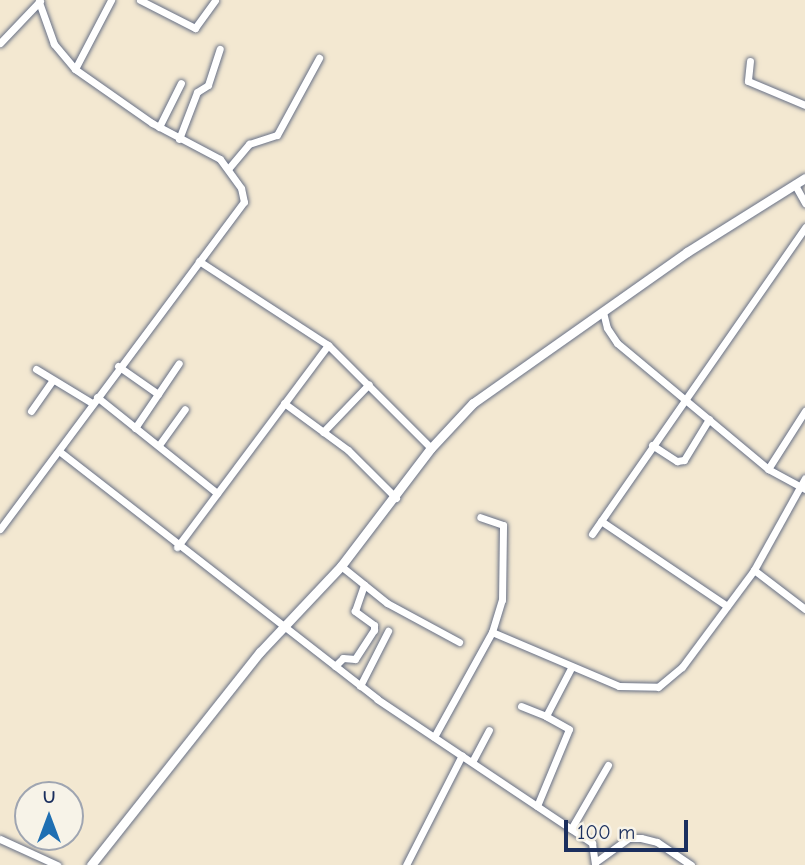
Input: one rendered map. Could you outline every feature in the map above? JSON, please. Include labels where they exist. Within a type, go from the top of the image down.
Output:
[{"type":"street","points":[[75,69],[111,0]]},
{"type":"street","points":[[140,0],[195,29],[215,0]]},
{"type":"street","points":[[0,43],[40,1],[54,44],[75,69],[159,127],[214,155],[228,169],[244,195],[242,208],[118,366],[60,451],[0,529]]},
{"type":"street","points":[[179,139],[197,92],[208,85],[220,49]]},
{"type":"street","points":[[228,169],[249,144],[277,135],[318,58]]},
{"type":"street","points":[[750,61],[748,81],[805,105]]},
{"type":"street","points":[[159,127],[181,83]]},
{"type":"street","points":[[91,865],[284,627],[341,566],[396,498],[430,447],[473,403],[805,178]]},
{"type":"street","points":[[795,185],[805,203]]},
{"type":"street","points":[[592,534],[684,397],[805,227]]},
{"type":"street","points":[[199,261],[328,345],[430,447]]},
{"type":"street","points":[[602,317],[617,343],[768,468],[802,488]]},
{"type":"street","points":[[177,547],[328,345]]},
{"type":"street","points":[[135,428],[179,363]]},
{"type":"street","points":[[118,366],[158,394]]},
{"type":"street","points":[[36,369],[52,381],[95,400],[159,445],[217,493]]},
{"type":"street","points":[[31,411],[52,381]]},
{"type":"street","points":[[323,432],[369,384]]},
{"type":"street","points":[[284,402],[323,432],[396,498]]},
{"type":"street","points":[[159,445],[185,409]]},
{"type":"street","points":[[768,468],[805,411]]},
{"type":"street","points":[[652,444],[682,461],[709,419]]},
{"type":"street","points":[[60,451],[177,547],[360,686],[592,843],[596,863],[629,838],[642,838],[657,842],[691,865]]},
{"type":"street","points":[[492,632],[571,668],[620,685],[638,689],[666,683],[754,570],[802,488],[805,478]]},
{"type":"street","points":[[434,737],[492,632],[503,586],[505,532],[501,522],[481,517]]},
{"type":"street","points":[[601,521],[727,606]]},
{"type":"street","points":[[341,566],[398,610],[459,642]]},
{"type":"street","points":[[754,570],[805,610]]},
{"type":"street","points":[[335,666],[343,658],[355,659],[374,630],[374,625],[355,611],[364,586]]},
{"type":"street","points":[[360,686],[388,631]]},
{"type":"street","points":[[546,716],[571,668]]},
{"type":"street","points":[[521,706],[569,729],[537,806]]},
{"type":"street","points":[[472,762],[489,730]]},
{"type":"street","points":[[407,865],[462,755]]},
{"type":"street","points":[[571,829],[608,765]]},
{"type":"street","points":[[0,839],[57,865]]}]
